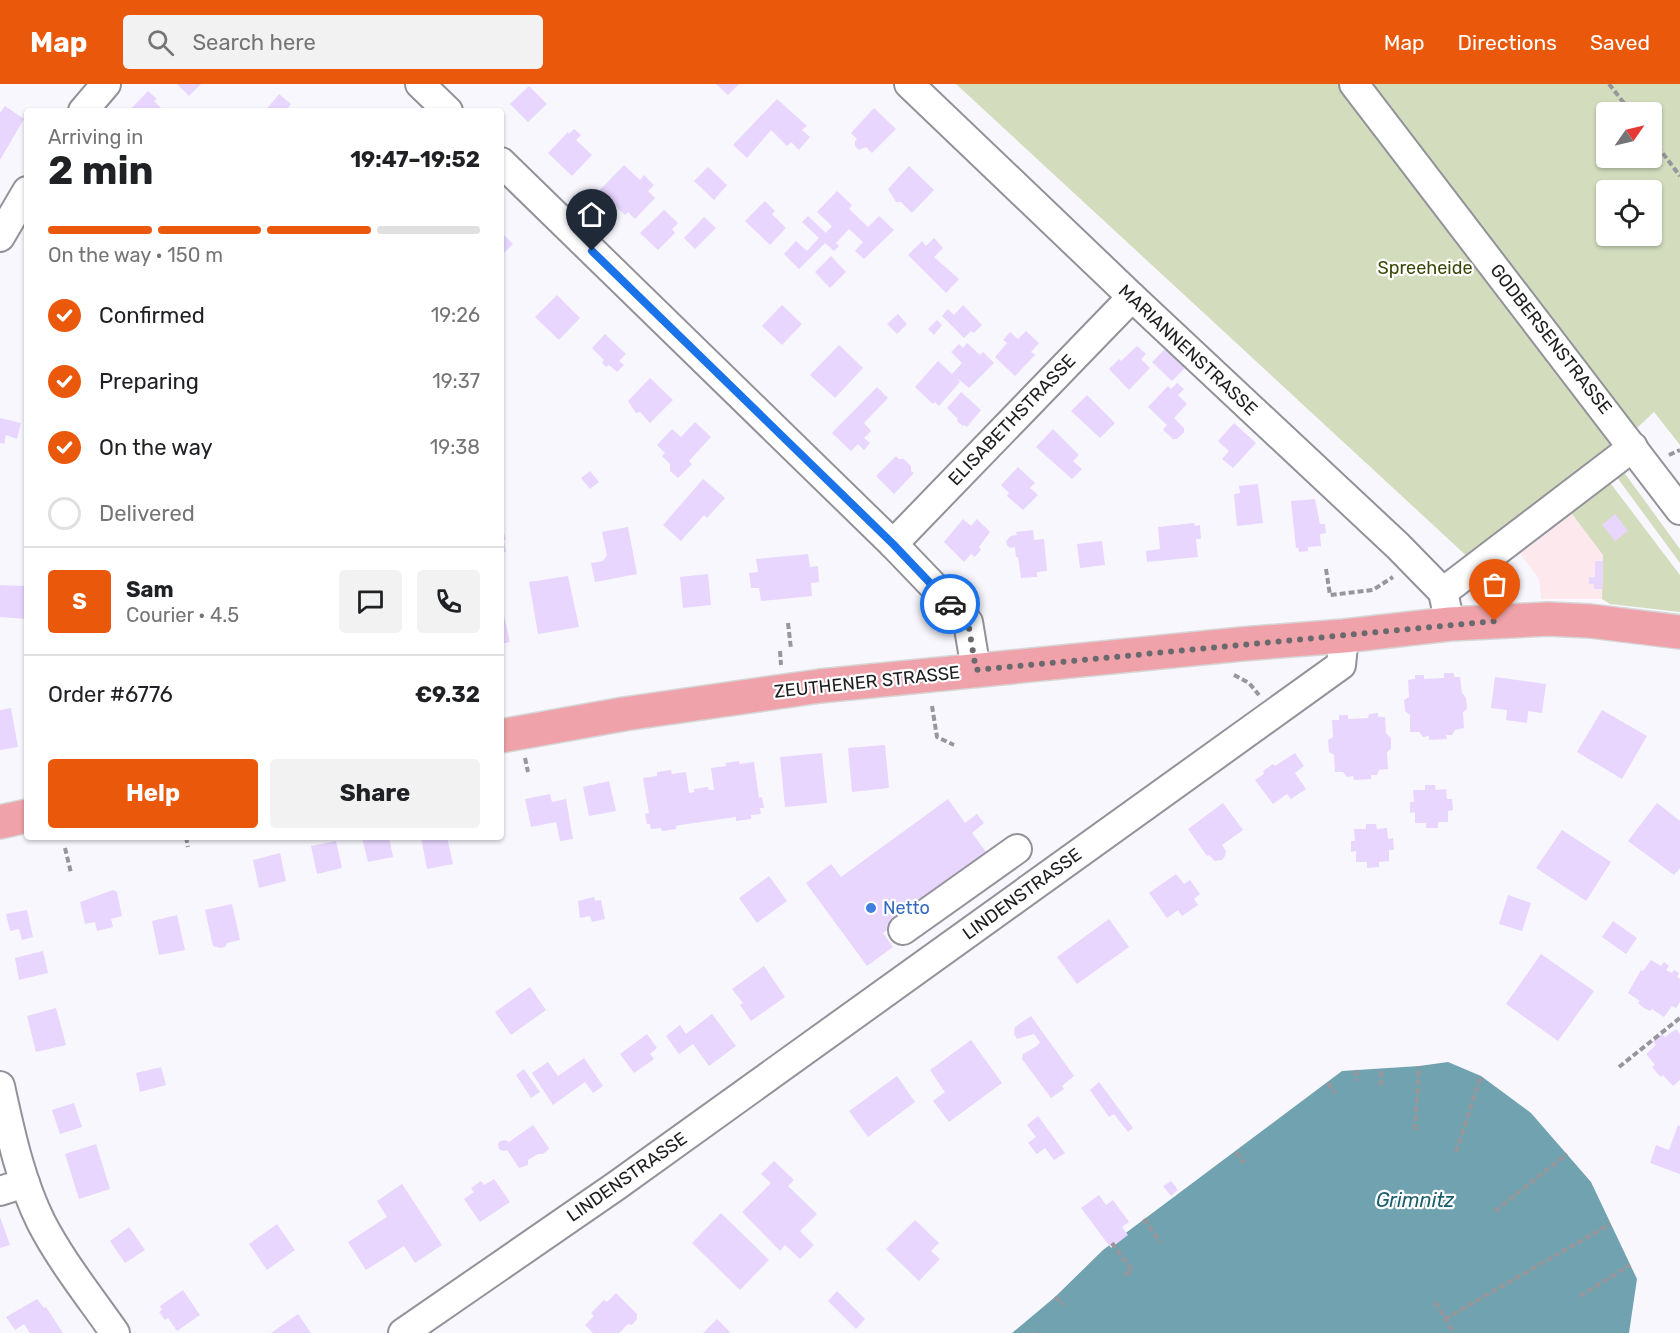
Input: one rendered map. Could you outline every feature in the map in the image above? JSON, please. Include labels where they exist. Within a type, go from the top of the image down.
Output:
[{"type":"main road","points":[[1344,636],[1516,619],[1590,621],[1680,632]]},
{"type":"main road","name":"ZEUTHENER STRASSE","points":[[513,746],[607,717],[724,698],[976,670],[1344,636]]},
{"type":"main road","points":[[0,822],[24,817]]},
{"type":"street","points":[[86,108],[106,84]]},
{"type":"street","points":[[420,84],[445,108]]},
{"type":"street","name":"MARIANNENSTRASSE","points":[[909,84],[1443,592]]},
{"type":"street","name":"GODBERSENSTRASSE","points":[[1354,84],[1680,510]]},
{"type":"street","points":[[504,166],[893,544],[968,622],[976,670]]},
{"type":"street","points":[[0,237],[24,196]]},
{"type":"street","name":"ELISABETHSTRASSE","points":[[893,544],[1131,297]]},
{"type":"street","points":[[1450,624],[1443,592],[1634,447]]},
{"type":"street","name":"LINDENSTRASSE","points":[[402,1333],[616,1186],[1341,664],[1344,636]]},
{"type":"street","points":[[903,930],[1017,849]]},
{"type":"street","points":[[0,1086],[12,1187],[42,1223],[65,1261],[115,1333]]},
{"type":"path","points":[[1609,84],[1623,102]]},
{"type":"path","points":[[1662,152],[1680,176]]},
{"type":"path","points":[[1326,569],[1329,595],[1373,590],[1387,582],[1412,561]]},
{"type":"path","points":[[788,623],[791,650]]},
{"type":"path","points":[[932,706],[937,737],[954,745]]},
{"type":"path","points":[[513,746],[528,772]]},
{"type":"path","points":[[187,840],[189,847]]},
{"type":"path","points":[[65,848],[70,873]]},
{"type":"path","points":[[1619,1067],[1680,1018]]},
{"type":"path","points":[[1415,1131],[1419,1066]]},
{"type":"path","points":[[1381,1068],[1381,1086]]},
{"type":"path","points":[[1356,1070],[1357,1081]]},
{"type":"path","points":[[1456,1152],[1481,1076]]},
{"type":"path","points":[[1328,1083],[1335,1093]]},
{"type":"path","points":[[1236,1152],[1244,1163]]},
{"type":"path","points":[[1495,1212],[1567,1154]]},
{"type":"path","points":[[1144,1219],[1161,1243]]},
{"type":"path","points":[[1445,1319],[1610,1224]]},
{"type":"path","points":[[1112,1243],[1132,1270],[1125,1275]]},
{"type":"path","points":[[1580,1296],[1630,1265]]},
{"type":"path","points":[[1055,1297],[1064,1305]]},
{"type":"path","points":[[1435,1302],[1454,1333]]},
{"type":"shaded area","points":[[1569,510],[1603,555],[1602,599],[1541,599],[1539,579],[1516,548]]},
{"type":"green space","name":"Spreeheide","points":[[956,84],[1680,84],[1680,445],[1654,412],[1594,468],[1471,560]]},
{"type":"green space","points":[[1623,471],[1680,549],[1680,563],[1616,476]]},
{"type":"green space","points":[[1608,480],[1680,575],[1680,612],[1610,604],[1602,599],[1603,555],[1569,510]]},
{"type":"water","name":"Grimnitz","points":[[1448,1062],[1481,1076],[1531,1113],[1591,1182],[1637,1279],[1629,1333],[1012,1333],[1055,1297],[1103,1250],[1342,1071]]},
{"type":"building","points":[[177,84],[201,84],[189,96]]},
{"type":"building","points":[[716,84],[739,84],[728,95]]},
{"type":"building","points":[[529,86],[547,104],[528,122],[510,104]]},
{"type":"building","points":[[148,91],[157,99],[154,101],[161,108],[132,108]]},
{"type":"building","points":[[279,94],[291,104],[288,108],[267,108]]},
{"type":"building","points":[[777,99],[807,126],[802,130],[810,137],[799,150],[791,142],[787,146],[771,130],[747,158],[733,145]]},
{"type":"building","points":[[5,106],[24,119],[0,160],[0,113]]},
{"type":"building","points":[[874,108],[896,129],[872,153],[866,147],[859,150],[855,146],[857,139],[851,133]]},
{"type":"building","points":[[574,129],[581,135],[576,140],[592,155],[572,176],[548,153],[568,132],[569,134]]},
{"type":"building","points":[[624,165],[640,180],[644,175],[654,185],[648,191],[655,198],[635,219],[628,212],[625,215],[599,191]]},
{"type":"building","points":[[909,166],[934,190],[912,213],[901,202],[896,202],[888,189]]},
{"type":"building","points":[[708,167],[727,185],[714,200],[694,181]]},
{"type":"building","points":[[837,191],[852,205],[849,209],[868,227],[879,216],[894,230],[864,259],[855,251],[863,242],[849,229],[836,243],[839,246],[834,251],[825,243],[799,269],[784,254],[796,241],[807,251],[819,238],[802,222],[808,216],[826,233],[832,226],[817,212]]},
{"type":"building","points":[[765,201],[775,211],[772,214],[786,228],[770,245],[745,221]]},
{"type":"building","points":[[664,210],[678,223],[672,229],[675,233],[658,250],[640,233]]},
{"type":"building","points":[[704,217],[716,228],[695,249],[684,238]]},
{"type":"building","points":[[504,235],[513,244],[504,253]]},
{"type":"building","points":[[934,238],[943,248],[934,257],[959,279],[946,293],[908,255],[922,241],[926,246]]},
{"type":"building","points":[[831,256],[846,272],[830,288],[815,272]]},
{"type":"building","points":[[557,295],[580,318],[559,340],[535,317]]},
{"type":"building","points":[[782,305],[802,324],[782,345],[762,326]]},
{"type":"building","points":[[963,305],[982,325],[974,333],[971,331],[964,338],[942,316],[948,309],[954,315]]},
{"type":"building","points":[[898,314],[907,324],[897,334],[887,324]]},
{"type":"building","points":[[937,320],[942,325],[934,335],[928,329]]},
{"type":"building","points":[[1026,331],[1039,343],[1031,352],[1035,355],[1015,376],[995,357],[1007,343],[1003,340],[1010,332],[1018,339]]},
{"type":"building","points":[[605,334],[626,354],[619,361],[624,365],[617,372],[609,365],[606,367],[602,363],[604,360],[592,348]]},
{"type":"building","points":[[967,343],[980,355],[983,352],[994,363],[969,388],[957,378],[960,382],[939,406],[935,402],[933,404],[915,387],[938,361],[952,374],[962,363],[951,352],[959,344],[963,348]]},
{"type":"building","points":[[839,345],[863,368],[835,398],[810,375]]},
{"type":"building","points":[[1169,345],[1189,364],[1172,381],[1152,362]]},
{"type":"building","points":[[1137,346],[1146,354],[1141,359],[1150,368],[1129,390],[1109,369]]},
{"type":"building","points":[[650,378],[673,400],[650,423],[640,412],[636,413],[628,401]]},
{"type":"building","points":[[1177,383],[1184,389],[1178,395],[1187,404],[1174,418],[1184,428],[1184,432],[1177,439],[1173,439],[1163,430],[1167,425],[1148,407],[1168,386],[1171,389]]},
{"type":"building","points":[[877,387],[888,398],[864,423],[871,431],[864,438],[870,443],[864,450],[858,444],[851,451],[832,433]]},
{"type":"building","points":[[961,392],[981,410],[967,427],[957,421],[958,419],[947,408]]},
{"type":"building","points":[[1087,395],[1115,423],[1100,438],[1071,411]]},
{"type":"building","points":[[0,418],[21,423],[17,439],[6,435],[4,444],[0,443]]},
{"type":"building","points":[[695,422],[711,437],[689,461],[692,464],[678,478],[670,471],[670,464],[662,456],[665,453],[657,445],[672,429],[681,437]]},
{"type":"building","points":[[1234,423],[1256,443],[1233,468],[1222,459],[1229,451],[1218,441]]},
{"type":"building","points":[[1053,429],[1079,455],[1073,461],[1082,469],[1072,479],[1036,447]]},
{"type":"building","points":[[896,456],[904,459],[914,473],[894,494],[876,476]]},
{"type":"building","points":[[1018,467],[1035,483],[1030,488],[1038,495],[1023,510],[1007,496],[1009,493],[1001,485]]},
{"type":"building","points":[[590,471],[599,482],[590,489],[581,478]]},
{"type":"building","points":[[703,479],[725,498],[707,518],[704,515],[681,541],[663,525]]},
{"type":"building","points":[[1258,484],[1263,523],[1237,526],[1234,494],[1240,493],[1239,486]]},
{"type":"building","points":[[1315,499],[1320,524],[1325,524],[1326,533],[1320,534],[1321,546],[1308,547],[1308,551],[1299,552],[1296,548],[1291,501]]},
{"type":"building","points":[[1615,514],[1628,531],[1615,541],[1602,525]]},
{"type":"building","points":[[963,519],[971,526],[977,519],[990,532],[975,557],[971,554],[964,562],[944,542]]},
{"type":"building","points":[[1194,523],[1195,526],[1200,525],[1201,539],[1196,539],[1198,557],[1147,562],[1146,551],[1160,549],[1158,527]]},
{"type":"building","points":[[628,527],[637,574],[595,582],[591,563],[603,561],[607,555],[602,532]]},
{"type":"building","points":[[1033,530],[1034,540],[1044,539],[1047,571],[1037,572],[1037,577],[1021,578],[1015,547],[1010,548],[1006,541],[1011,536],[1017,535],[1016,532]]},
{"type":"building","points":[[1102,541],[1105,565],[1080,568],[1077,544]]},
{"type":"building","points":[[808,554],[810,567],[818,566],[819,582],[811,583],[812,596],[761,601],[759,588],[751,588],[749,573],[758,572],[756,559]]},
{"type":"building","points":[[1595,561],[1603,561],[1602,589],[1594,589],[1594,584],[1589,584],[1589,577],[1595,577]]},
{"type":"building","points":[[708,574],[711,605],[683,608],[680,577]]},
{"type":"building","points":[[568,576],[579,627],[538,634],[529,582]]},
{"type":"building","points":[[0,585],[24,586],[24,619],[0,617]]},
{"type":"building","points":[[504,615],[510,642],[504,643]]},
{"type":"building","points":[[1444,673],[1454,673],[1454,677],[1460,677],[1467,709],[1463,712],[1464,728],[1455,730],[1452,735],[1446,735],[1447,739],[1429,740],[1429,736],[1423,737],[1419,732],[1410,732],[1410,715],[1405,711],[1404,700],[1409,697],[1408,680],[1415,679],[1415,675],[1424,675],[1424,679],[1444,678]]},
{"type":"building","points":[[1495,677],[1546,684],[1542,713],[1528,711],[1527,723],[1506,720],[1507,710],[1491,708]]},
{"type":"building","points":[[11,708],[18,747],[0,750],[0,710]]},
{"type":"building","points":[[1602,710],[1647,736],[1622,779],[1577,752]]},
{"type":"building","points":[[1378,713],[1378,717],[1385,717],[1386,733],[1391,738],[1391,749],[1387,752],[1388,769],[1379,770],[1377,775],[1371,775],[1371,779],[1354,780],[1353,776],[1347,777],[1343,772],[1335,772],[1334,755],[1329,752],[1328,740],[1333,737],[1332,720],[1339,720],[1339,715],[1348,715],[1348,719],[1368,718],[1369,714]]},
{"type":"building","points":[[885,745],[889,788],[852,792],[848,748]]},
{"type":"building","points":[[822,753],[827,803],[785,807],[780,757]]},
{"type":"building","points":[[1295,753],[1304,766],[1295,773],[1306,789],[1291,799],[1287,794],[1273,804],[1255,780],[1273,764],[1275,766]]},
{"type":"building","points":[[739,761],[740,764],[754,762],[759,798],[762,797],[764,808],[760,808],[761,814],[751,815],[751,819],[736,821],[736,817],[680,825],[676,826],[676,829],[662,831],[661,828],[651,829],[650,824],[647,824],[645,814],[649,813],[643,778],[657,776],[657,772],[671,770],[672,774],[686,772],[689,793],[694,792],[694,789],[708,787],[709,790],[714,790],[711,768]]},
{"type":"building","points":[[609,781],[616,811],[589,816],[583,787]]},
{"type":"building","points":[[1425,785],[1435,785],[1436,790],[1446,789],[1447,799],[1452,799],[1453,810],[1448,811],[1448,822],[1438,822],[1438,828],[1426,828],[1426,823],[1415,823],[1415,812],[1410,813],[1410,802],[1414,802],[1413,790],[1425,790]]},
{"type":"building","points":[[550,794],[552,802],[566,799],[573,839],[560,841],[556,822],[531,827],[525,799]]},
{"type":"building","name":"Netto","points":[[948,799],[965,823],[977,814],[984,823],[972,833],[989,856],[883,933],[893,947],[867,966],[806,883],[831,864],[841,877]]},
{"type":"building","points":[[1223,803],[1243,830],[1222,845],[1226,851],[1225,856],[1222,860],[1215,861],[1209,855],[1207,856],[1188,829]]},
{"type":"building","points":[[1657,803],[1680,821],[1680,868],[1674,875],[1628,841]]},
{"type":"building","points":[[1366,824],[1376,824],[1377,829],[1387,828],[1388,839],[1393,838],[1394,850],[1389,850],[1389,861],[1379,862],[1379,867],[1367,868],[1367,862],[1356,862],[1356,851],[1351,852],[1351,841],[1355,841],[1354,829],[1366,829]]},
{"type":"building","points":[[1562,830],[1611,862],[1586,901],[1536,868]]},
{"type":"building","points":[[363,840],[390,840],[393,857],[368,862]]},
{"type":"building","points":[[422,840],[448,840],[453,864],[427,869]]},
{"type":"building","points":[[336,841],[342,868],[317,874],[311,846]]},
{"type":"building","points":[[280,853],[286,881],[259,888],[253,860]]},
{"type":"building","points":[[1176,874],[1184,884],[1190,880],[1200,894],[1194,899],[1198,905],[1182,916],[1178,910],[1167,918],[1149,893]]},
{"type":"building","points":[[769,876],[787,901],[757,923],[739,898]]},
{"type":"building","points":[[113,890],[117,892],[122,916],[111,919],[113,927],[97,931],[95,922],[85,924],[80,902]]},
{"type":"building","points":[[1508,895],[1531,903],[1522,931],[1499,924]]},
{"type":"building","points":[[594,897],[595,901],[601,900],[605,919],[592,922],[590,916],[580,918],[578,901]]},
{"type":"building","points":[[232,904],[240,940],[227,943],[225,947],[213,946],[205,910]]},
{"type":"building","points":[[27,910],[33,937],[22,940],[19,929],[10,931],[6,914]]},
{"type":"building","points":[[177,915],[185,950],[159,955],[152,921]]},
{"type":"building","points":[[1109,919],[1129,947],[1077,984],[1057,957]]},
{"type":"building","points":[[1613,921],[1637,938],[1626,954],[1602,937]]},
{"type":"building","points":[[43,951],[48,973],[19,980],[15,958]]},
{"type":"building","points":[[1541,954],[1594,991],[1558,1041],[1506,1004]]},
{"type":"building","points":[[1651,960],[1661,966],[1664,962],[1669,966],[1666,970],[1679,973],[1677,977],[1680,979],[1680,1002],[1676,1008],[1672,1006],[1664,1017],[1652,1009],[1650,1011],[1644,1008],[1638,1003],[1640,1001],[1628,993],[1641,970],[1643,971]]},
{"type":"building","points":[[764,966],[785,997],[751,1021],[740,1005],[743,1003],[732,989]]},
{"type":"building","points":[[530,987],[546,1010],[511,1035],[495,1012]]},
{"type":"building","points":[[56,1008],[66,1045],[36,1052],[27,1016]]},
{"type":"building","points":[[712,1014],[736,1046],[709,1066],[693,1044],[679,1054],[666,1036],[680,1025],[686,1034]]},
{"type":"building","points":[[1031,1016],[1074,1076],[1062,1086],[1064,1089],[1051,1098],[1022,1059],[1023,1054],[1040,1042],[1034,1034],[1017,1039],[1014,1034],[1015,1027]]},
{"type":"building","points":[[1676,1029],[1680,1034],[1680,1080],[1673,1086],[1663,1075],[1661,1077],[1657,1073],[1652,1067],[1655,1065],[1646,1054],[1656,1045],[1653,1041],[1662,1034],[1665,1037]]},
{"type":"building","points":[[647,1034],[657,1048],[650,1054],[654,1059],[634,1073],[620,1054]]},
{"type":"building","points":[[971,1040],[1002,1083],[949,1122],[933,1101],[945,1092],[930,1070]]},
{"type":"building","points":[[584,1058],[603,1086],[593,1093],[585,1082],[553,1105],[532,1073],[548,1062],[558,1076]]},
{"type":"building","points":[[161,1067],[166,1085],[140,1092],[136,1073]]},
{"type":"building","points":[[524,1069],[540,1092],[531,1098],[516,1075]]},
{"type":"building","points":[[897,1076],[915,1102],[868,1137],[849,1111]]},
{"type":"building","points":[[1099,1082],[1133,1128],[1128,1132],[1114,1114],[1109,1117],[1090,1090]]},
{"type":"building","points":[[74,1103],[82,1127],[60,1134],[52,1110]]},
{"type":"building","points":[[1038,1116],[1065,1153],[1054,1160],[1045,1148],[1037,1154],[1028,1143],[1036,1137],[1027,1125]]},
{"type":"building","points":[[533,1125],[549,1148],[543,1154],[538,1154],[528,1160],[528,1165],[519,1168],[507,1150],[499,1149],[498,1144],[505,1140],[509,1142]]},
{"type":"building","points":[[1678,1125],[1680,1126],[1680,1174],[1650,1163],[1656,1145],[1669,1150]]},
{"type":"building","points":[[96,1144],[110,1189],[79,1199],[65,1154]]},
{"type":"building","points":[[774,1161],[794,1180],[788,1186],[817,1214],[800,1231],[814,1245],[800,1259],[785,1245],[780,1251],[742,1212],[771,1183],[761,1174]]},
{"type":"building","points":[[494,1179],[510,1202],[480,1222],[464,1199],[474,1192],[471,1188],[481,1181],[484,1185]]},
{"type":"building","points":[[1171,1181],[1178,1190],[1171,1196],[1163,1186]]},
{"type":"building","points":[[402,1184],[442,1245],[415,1263],[404,1246],[366,1270],[348,1242],[387,1217],[377,1201]]},
{"type":"building","points":[[1099,1195],[1106,1205],[1113,1200],[1129,1222],[1122,1227],[1128,1235],[1111,1248],[1081,1208]]},
{"type":"building","points":[[721,1213],[769,1260],[740,1290],[692,1243]]},
{"type":"building","points":[[0,1217],[10,1245],[0,1248]]},
{"type":"building","points":[[915,1220],[939,1243],[931,1251],[940,1259],[919,1281],[886,1249]]},
{"type":"building","points":[[277,1224],[295,1250],[267,1270],[249,1244]]},
{"type":"building","points":[[129,1227],[145,1250],[125,1263],[110,1241]]},
{"type":"building","points":[[183,1290],[200,1315],[177,1331],[168,1318],[165,1320],[159,1312],[162,1310],[160,1306]]},
{"type":"building","points":[[837,1291],[865,1319],[856,1329],[828,1301]]},
{"type":"building","points":[[616,1293],[637,1314],[637,1319],[619,1333],[593,1333],[585,1325],[594,1316],[591,1313],[604,1300],[607,1302]]},
{"type":"building","points":[[37,1299],[44,1308],[46,1307],[63,1333],[30,1333],[24,1324],[15,1330],[6,1317]]},
{"type":"building","points":[[298,1314],[311,1333],[271,1333]]},
{"type":"building","points":[[717,1319],[731,1333],[703,1333]]},
{"type":"way so far","points":[[950,604],[968,622],[976,670],[1495,621]]},
{"type":"place","name":"Netto","points":[[871,908]]},
{"type":"route","points":[[592,251],[893,544],[950,604]]}]
